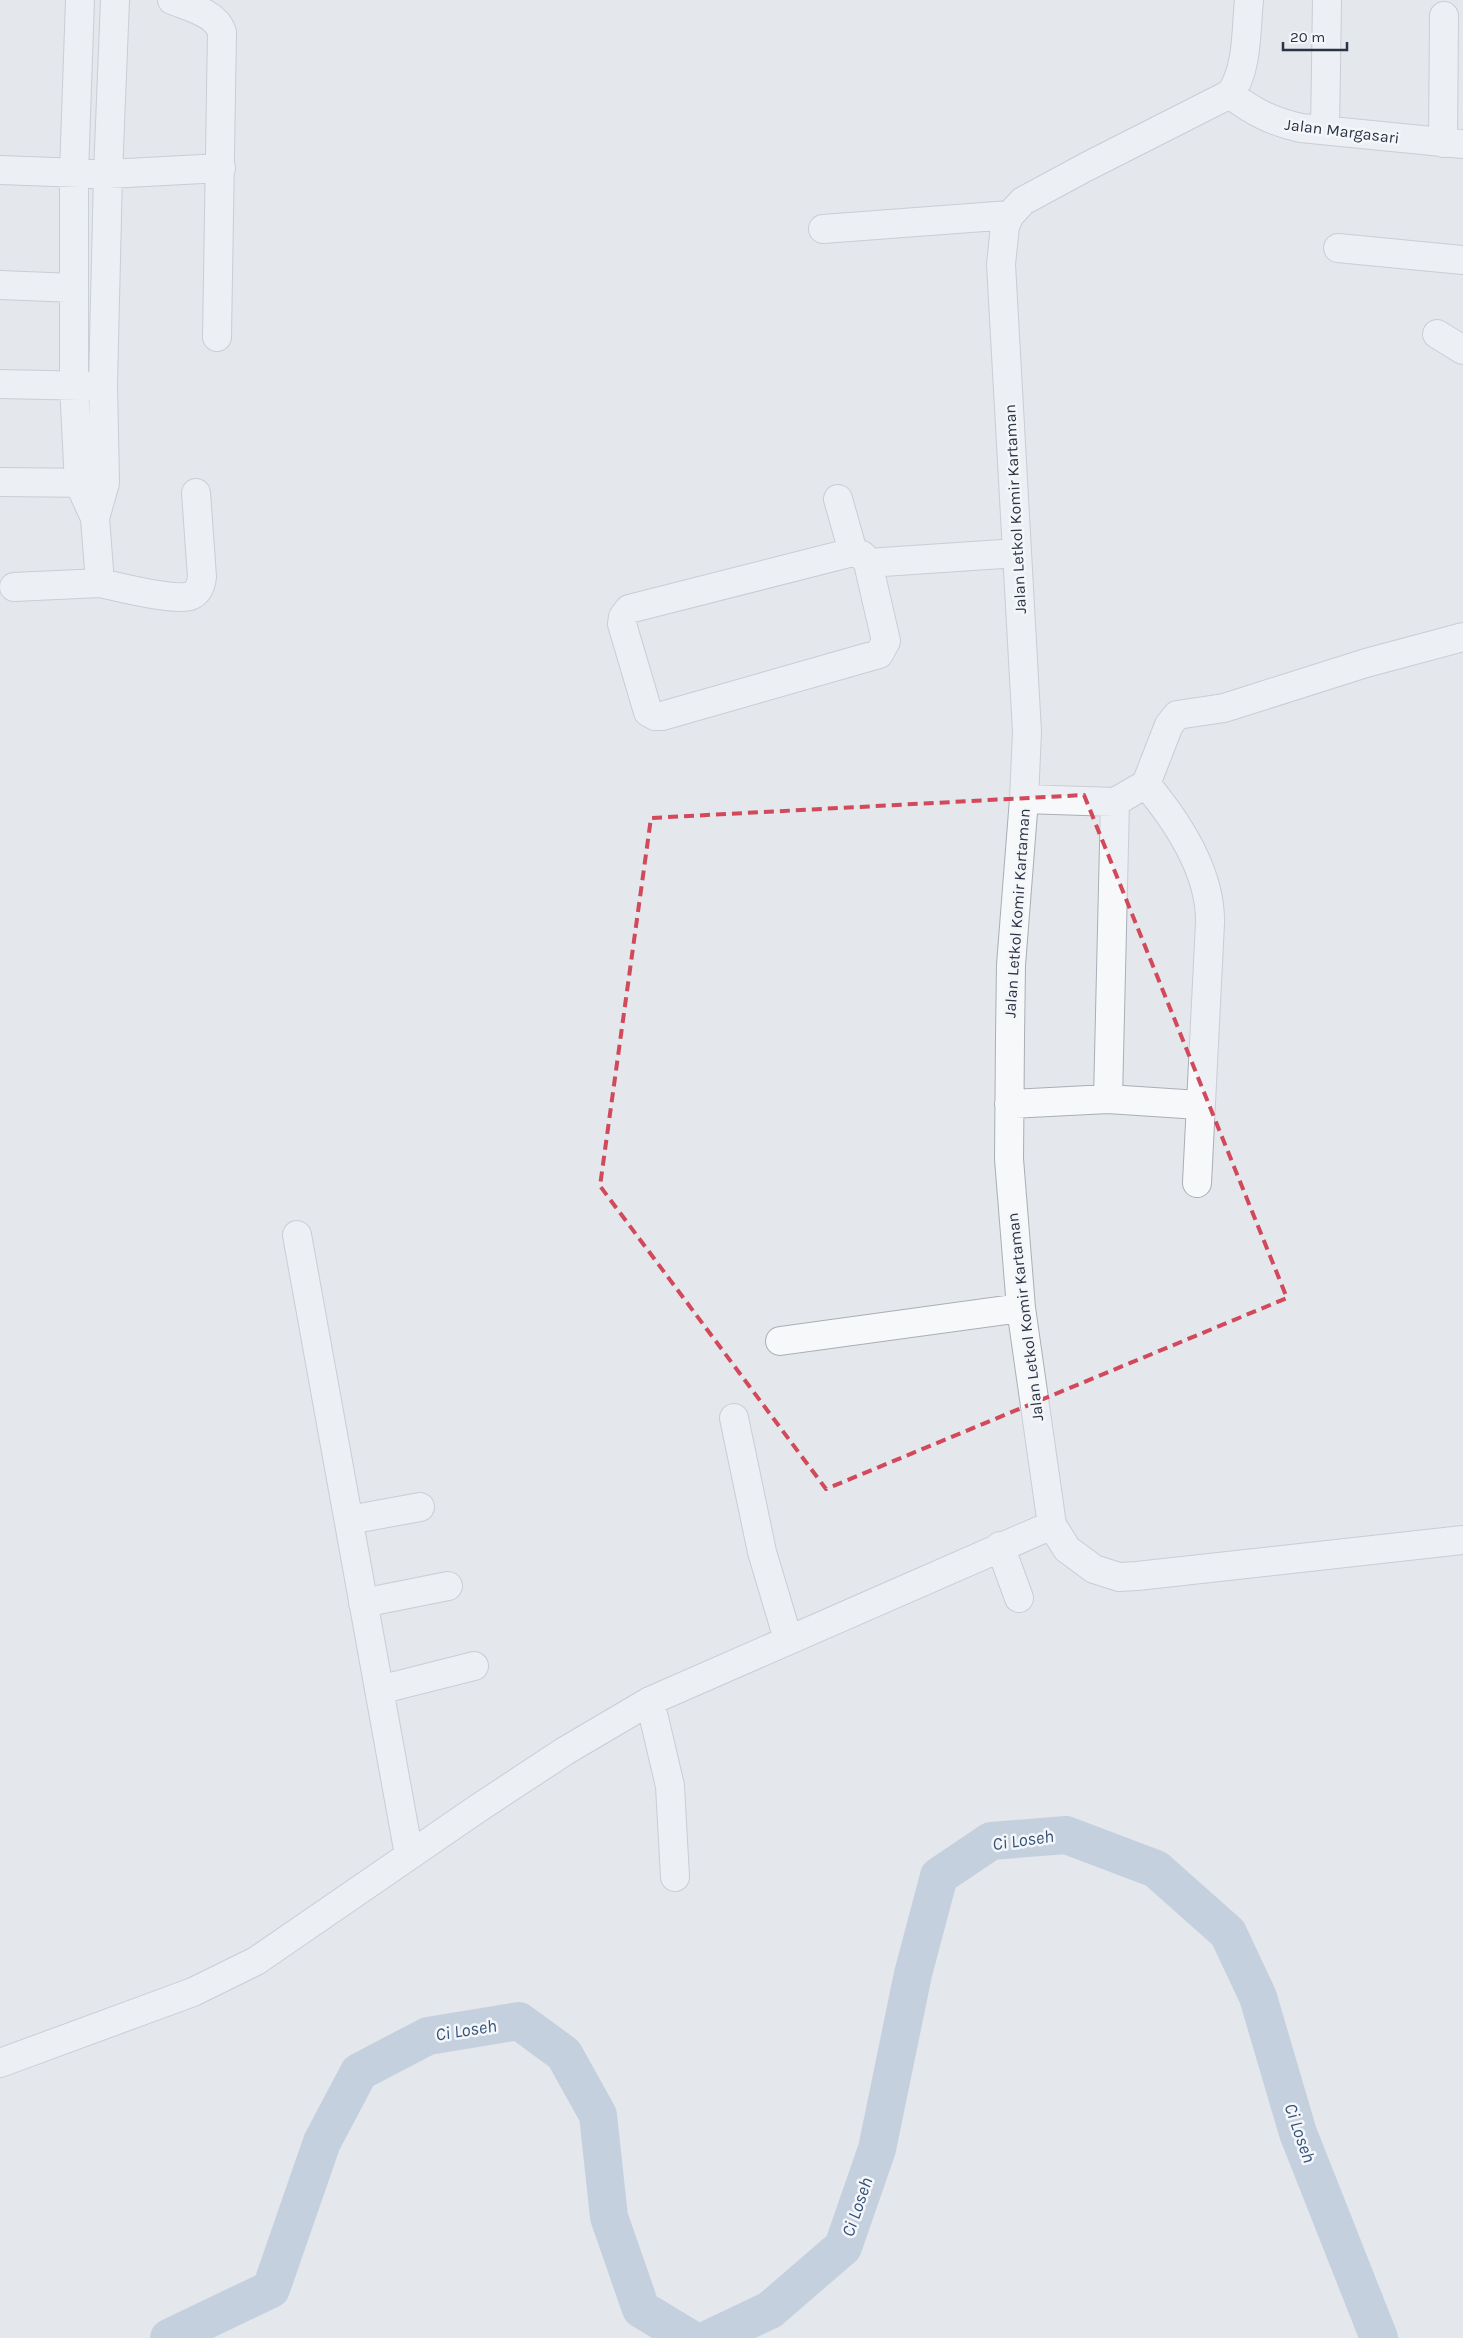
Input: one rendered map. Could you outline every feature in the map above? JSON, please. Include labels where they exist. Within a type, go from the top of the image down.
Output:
[{"type":"street","points":[[80,0],[74,173],[74,386],[92,483],[100,583]]},
{"type":"street","points":[[92,483],[103,386],[108,174],[115,0]]},
{"type":"street","points":[[172,0],[211,17],[221,29],[221,168],[217,337]]},
{"type":"street","points":[[1230,94],[1236,84],[1240,67],[1249,0]]},
{"type":"street","points":[[1325,130],[1327,0]]},
{"type":"street","points":[[1444,16],[1453,144]]},
{"type":"street","name":"Jalan Margasari","points":[[1230,94],[1256,113],[1279,123],[1453,144]]},
{"type":"street","name":"Jalan Letkol Komir Kartaman","points":[[1230,94],[1040,191],[1024,201],[1010,215],[1002,235],[1001,264],[1026,716],[1024,800],[1011,965],[1009,1159],[1021,1308],[1052,1525],[1067,1549],[1077,1558],[1102,1573],[1119,1577],[1463,1540]]},
{"type":"street","points":[[0,170],[108,174],[221,168]]},
{"type":"street","points":[[823,229],[1010,215]]},
{"type":"street","points":[[1338,248],[1463,260]]},
{"type":"street","points":[[0,284],[74,288]]},
{"type":"street","points":[[1437,334],[1463,350]]},
{"type":"street","points":[[0,384],[103,386]]},
{"type":"street","points":[[0,482],[92,483]]},
{"type":"street","points":[[14,587],[100,583],[137,591],[185,596],[195,593],[202,577],[196,493]]},
{"type":"street","points":[[838,499],[861,558],[886,641],[879,654],[664,716],[655,716],[648,712],[622,624],[623,617],[629,609],[861,558],[1017,553]]},
{"type":"street","points":[[1024,800],[1115,802],[1146,784],[1169,725],[1177,715],[1224,708],[1366,663],[1463,637]]},
{"type":"street","points":[[1146,784],[1167,812],[1183,840],[1199,871],[1208,903],[1210,923],[1199,1105],[1197,1183]]},
{"type":"street","points":[[1108,1099],[1115,802]]},
{"type":"street","points":[[1009,1104],[1108,1099],[1199,1105]]},
{"type":"street","points":[[297,1235],[409,1855]]},
{"type":"street","points":[[780,1341],[1021,1308]]},
{"type":"street","points":[[734,1418],[762,1552],[788,1639]]},
{"type":"street","points":[[348,1520],[420,1507]]},
{"type":"street","points":[[0,2064],[193,1992],[256,1961],[409,1855],[565,1751],[650,1701],[1000,1546],[1052,1525]]},
{"type":"street","points":[[1000,1546],[1020,1598]]},
{"type":"street","points":[[364,1603],[448,1586]]},
{"type":"street","points":[[379,1690],[474,1666]]},
{"type":"street","points":[[650,1701],[670,1786],[675,1877]]},
{"type":"highlighted area","points":[[1084,795],[1287,1298],[826,1489],[600,1186],[651,818]]},
{"type":"waterway","name":"Ci Loseh","points":[[711,2338],[770,2310],[843,2247],[877,2149],[913,1974],[939,1876],[991,1841],[1066,1835],[1156,1869],[1228,1933],[1258,1997],[1298,2133],[1379,2338]]},
{"type":"waterway","name":"Ci Loseh","points":[[169,2338],[271,2289],[322,2142],[359,2072],[428,2036],[519,2021],[564,2054],[598,2115],[609,2217],[641,2309],[689,2338]]}]
